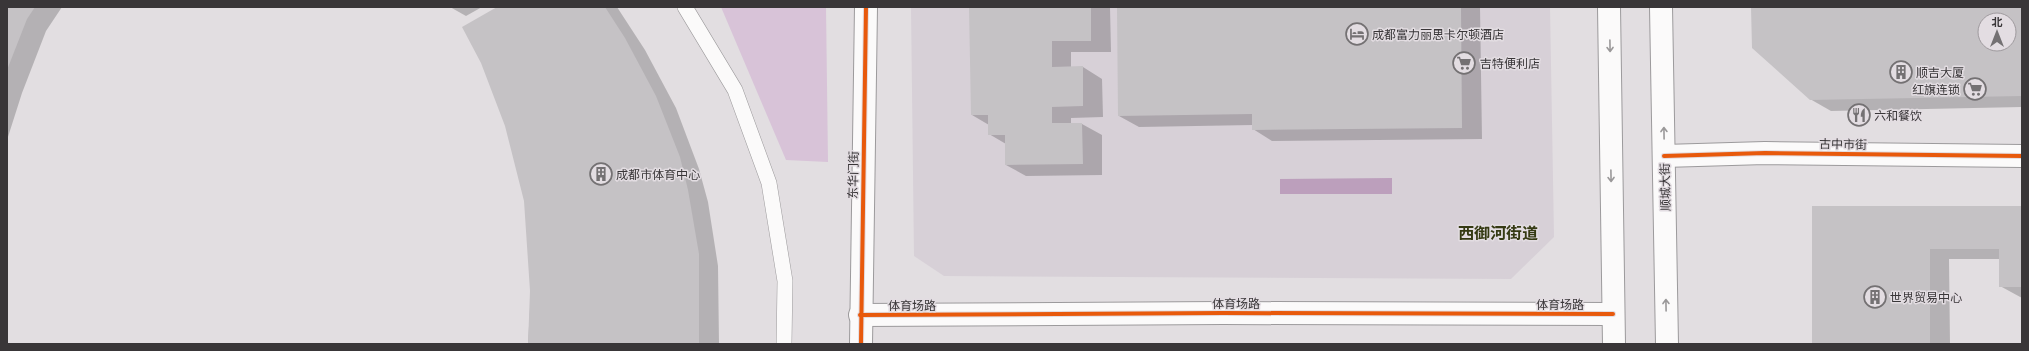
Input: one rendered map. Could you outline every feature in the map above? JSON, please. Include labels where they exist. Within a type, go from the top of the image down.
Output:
[{"type":"street","name":"东华门街","points":[[861,344],[860,315],[866,7]]},
{"type":"street","points":[[1609,7],[1614,344]]},
{"type":"street","name":"顺城大街","points":[[1661,7],[1667,344]]},
{"type":"street","name":"古中市街","points":[[1664,156],[1765,153],[2022,156]]},
{"type":"street","name":"体育场路","points":[[860,315],[1223,313],[1613,314]]},
{"type":"lane","points":[[685,7],[735,90],[769,183],[785,281],[784,344]]},
{"type":"shaded area","points":[[721,7],[826,7],[828,162],[786,160]]},
{"type":"shaded area","points":[[911,7],[1550,7],[1554,237],[1511,279],[944,276],[914,256]]},
{"type":"shaded area","points":[[1392,178],[1392,194],[1280,194],[1280,179]]},
{"type":"building","points":[[7,7],[35,7],[27,19],[7,70]]},
{"type":"building","name":"成都市体育中心","points":[[497,7],[605,7],[625,38],[656,96],[680,157],[688,190],[699,254],[699,344],[528,344],[530,291],[524,201],[505,126],[481,63],[462,27]]},
{"type":"building","points":[[969,7],[1091,7],[1091,41],[1052,41],[1052,67],[1083,66],[1083,106],[1052,107],[1052,123],[1082,123],[1083,164],[1005,165],[1005,135],[988,135],[988,115],[971,115]]},
{"type":"building","points":[[1117,7],[1461,7],[1462,128],[1252,130],[1252,114],[1118,116]]},
{"type":"building","name":"顺吉大厦","points":[[1751,7],[2022,7],[2022,96],[1810,100],[1752,48]]},
{"type":"building","name":"世界贸易中心","points":[[1812,206],[2022,206],[2022,287],[1999,287],[1999,249],[1930,249],[1930,344],[1812,344]]},
{"type":"cycle path","points":[[861,344],[866,7]]},
{"type":"cycle path","points":[[1664,156],[1765,153],[2022,156]]},
{"type":"cycle path","points":[[860,315],[1223,313],[1613,314]]},
{"type":"place","name":"成都富力丽思卡尔顿酒店","points":[[1357,34]]},
{"type":"place","name":"吉特便利店","points":[[1464,63]]},
{"type":"place","name":"顺吉大厦","points":[[1901,72]]},
{"type":"place","name":"红旗连锁","points":[[1975,89]]},
{"type":"place","name":"六和餐饮","points":[[1859,115]]},
{"type":"place","name":"成都市体育中心","points":[[601,174]]},
{"type":"place","name":"世界贸易中心","points":[[1875,297]]},
{"type":"district","name":"西御河街道","points":[[1498,233]]}]
